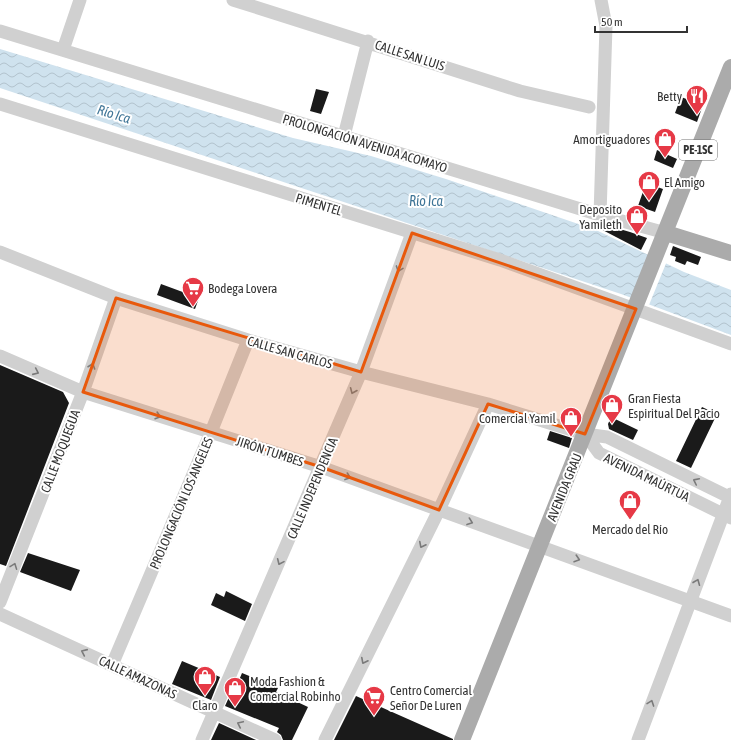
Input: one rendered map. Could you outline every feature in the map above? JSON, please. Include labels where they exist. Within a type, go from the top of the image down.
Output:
[{"type":"main road","name":"PE-1SC","points":[[666,233],[731,67]]},
{"type":"main road","name":"AVENIDA GRAU","points":[[462,740],[666,233]]},
{"type":"main road","name":"PROLONGACIÓN AVENIDA ACOMAYO","points":[[666,233],[731,253]]},
{"type":"street","points":[[63,50],[80,0]]},
{"type":"street","name":"CALLE SAN LUIS","points":[[233,0],[249,2],[520,91],[588,108]]},
{"type":"street","points":[[600,215],[606,26],[601,0]]},
{"type":"street","name":"PROLONGACIÓN AVENIDA ACOMAYO","points":[[0,31],[600,215],[666,233]]},
{"type":"street","points":[[344,136],[368,41]]},
{"type":"street","name":"PIMENTEL","points":[[0,104],[500,260],[637,306],[731,344]]},
{"type":"street","name":"CALLE INDEPENDENCIA","points":[[202,740],[321,468],[361,372],[412,233]]},
{"type":"street","name":"CALLE SAN CARLOS","points":[[0,252],[116,298],[248,340],[361,372],[488,404],[585,434]]},
{"type":"street","name":"CALLE MOQUEGUA","points":[[0,602],[83,392],[116,298]]},
{"type":"street","name":"PROLONGACIÓN LOS ANGELES","points":[[112,665],[211,432],[248,340]]},
{"type":"street","name":"JIRÓN TUMBES","points":[[0,356],[83,392],[321,468],[731,616]]},
{"type":"street","points":[[324,740],[439,510],[488,404]]},
{"type":"street","name":"AVENIDA MAÚRTUA","points":[[585,434],[607,437],[730,496]]},
{"type":"street","name":"AVENIDA MAÚRTUA","points":[[585,434],[599,453],[727,517]]},
{"type":"street","points":[[638,740],[690,600],[727,517],[730,496]]},
{"type":"street","name":"CALLE AMAZONAS","points":[[0,614],[275,740]]},
{"type":"highlighted area","points":[[412,233],[636,309],[585,434],[488,404],[439,510],[321,467],[83,392],[116,298],[361,372]]},
{"type":"water","name":"Río Ica","points":[[0,49],[293,138],[371,156],[446,179],[596,230],[684,272],[731,290],[731,335],[621,294],[0,88]]},
{"type":"pier","points":[[653,255],[667,261],[649,305],[634,300]]},
{"type":"building","points":[[316,89],[329,92],[321,114],[310,111]]},
{"type":"building","points":[[681,97],[703,105],[697,122],[675,113]]},
{"type":"building","name":"Amortiguadores","points":[[657,150],[677,159],[673,168],[654,160]]},
{"type":"building","points":[[646,183],[663,189],[655,212],[638,206]]},
{"type":"building","points":[[592,221],[647,238],[641,250],[591,224]]},
{"type":"building","points":[[673,246],[701,257],[698,265],[687,261],[685,265],[675,261],[676,257],[670,255]]},
{"type":"building","points":[[161,284],[199,298],[195,309],[157,295]]},
{"type":"building","points":[[0,365],[63,392],[69,403],[6,566],[0,564]]},
{"type":"building","points":[[702,407],[717,414],[691,468],[676,461]]},
{"type":"building","points":[[611,417],[638,430],[633,440],[609,429],[608,424]]},
{"type":"building","points":[[550,431],[572,438],[569,448],[547,440]]},
{"type":"building","points":[[28,553],[80,570],[71,591],[20,572]]},
{"type":"building","points":[[226,591],[252,604],[245,621],[211,605],[216,593],[224,597]]},
{"type":"building","points":[[182,661],[220,677],[211,700],[172,684]]},
{"type":"building","points":[[242,673],[278,688],[276,692],[308,707],[292,740],[283,740],[281,735],[277,732],[279,728],[225,706]]},
{"type":"building","name":"Centro Comercial Señor De Luren","points":[[356,696],[453,739],[453,740],[334,740]]},
{"type":"building","points":[[219,723],[256,740],[211,740]]},
{"type":"place","name":"Betty","points":[[697,116]]},
{"type":"place","name":"Amortiguadores","points":[[665,158]]},
{"type":"place","name":"El Amigo","points":[[649,202]]},
{"type":"place","name":"Deposito Yamileth","points":[[637,236]]},
{"type":"place","name":"Bodega Lovera","points":[[193,308]]},
{"type":"place","name":"Gran Fiesta Espiritual Del Pacio","points":[[612,424]]},
{"type":"place","name":"Comercial Yamil","points":[[571,438]]},
{"type":"place","name":"Mercado del Río","points":[[630,520]]},
{"type":"place","name":"Claro","points":[[205,696]]},
{"type":"place","name":"Moda Fashion & Comercial Robinho","points":[[235,708]]},
{"type":"place","name":"Centro Comercial Señor De Luren","points":[[374,716]]}]
